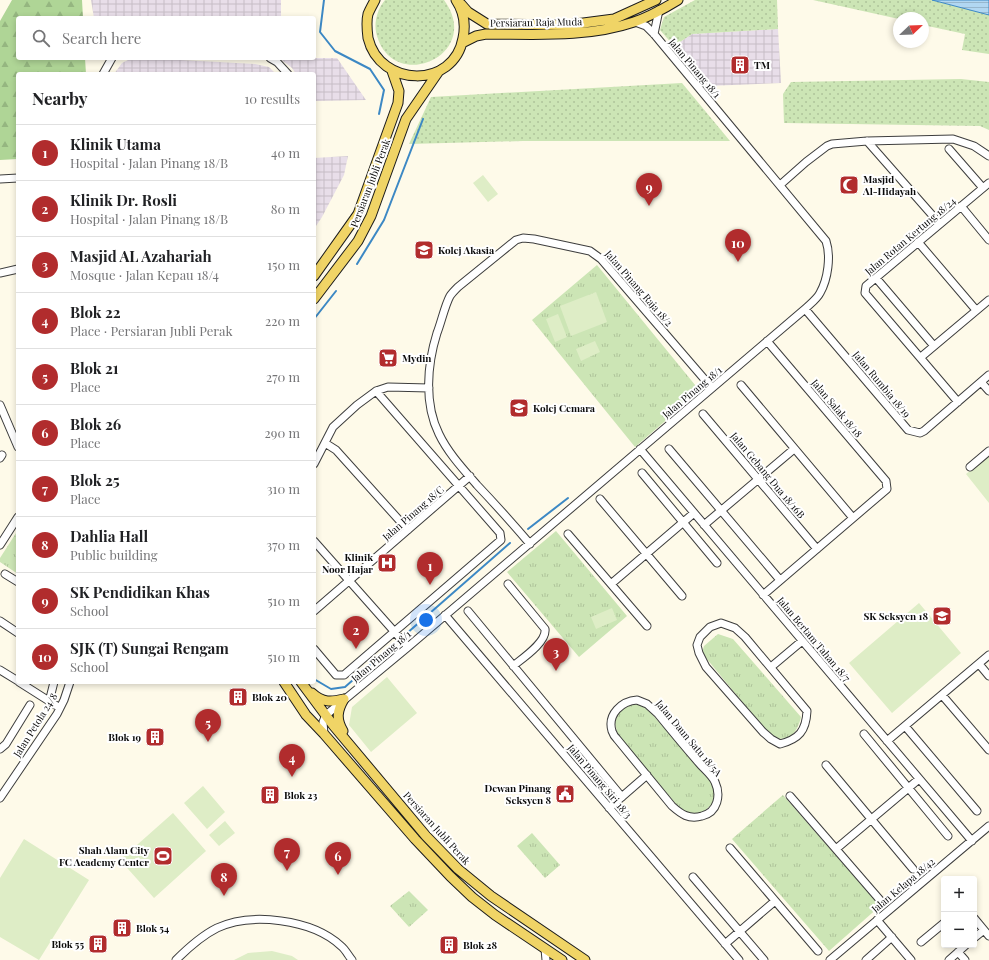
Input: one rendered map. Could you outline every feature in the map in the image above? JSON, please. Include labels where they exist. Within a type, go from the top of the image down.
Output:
[{"type":"main road","points":[[375,0],[368,14],[367,30],[370,46],[379,60],[392,71],[407,76],[424,76],[439,71],[457,54],[465,31],[464,18],[457,0]]},
{"type":"main road","name":"Persiaran Raja Muda","points":[[457,0],[468,12],[488,24],[568,25],[614,19],[656,0]]},
{"type":"main road","name":"Persiaran Raja Muda","points":[[462,43],[476,36],[486,34],[574,34],[610,28],[635,22],[678,0]]},
{"type":"main road","name":"Persiaran Jubli Perak","points":[[316,273],[358,214],[398,103],[399,91],[392,71]]},
{"type":"main road","name":"Persiaran Jubli Perak","points":[[316,296],[358,241],[371,216],[406,119],[439,71]]},
{"type":"main road","points":[[285,684],[306,715],[415,839],[455,881],[495,915],[562,960]]},
{"type":"main road","points":[[302,684],[315,696],[326,701],[344,699]]},
{"type":"main road","name":"Persiaran Jubli Perak","points":[[302,684],[350,745],[426,836],[458,869],[491,896],[585,960]]},
{"type":"main road","points":[[344,699],[337,713],[338,719],[350,745]]},
{"type":"street","points":[[654,34],[659,10]]},
{"type":"street","name":"Jalan Pinang 18/1","points":[[326,715],[408,648],[805,309],[820,294],[825,280],[829,253],[826,241],[654,34],[646,26],[635,22]]},
{"type":"street","points":[[104,72],[111,60]]},
{"type":"street","points":[[274,60],[286,72]]},
{"type":"street","points":[[780,185],[806,162],[830,144],[867,141],[953,139],[974,146],[989,156]]},
{"type":"street","points":[[867,141],[940,224]]},
{"type":"street","points":[[949,149],[983,188]]},
{"type":"street","points":[[0,179],[16,178]]},
{"type":"street","name":"Jalan Rotan Kertung 18/24","points":[[958,402],[865,293],[866,286],[989,183]]},
{"type":"street","points":[[961,206],[989,240]]},
{"type":"street","name":"Jalan Pinang Raja 18/2","points":[[530,544],[446,448],[433,421],[429,388],[434,343],[450,296],[458,287],[516,240],[523,238],[534,239],[595,253],[601,258],[712,388]]},
{"type":"street","points":[[918,242],[976,310]]},
{"type":"street","points":[[0,273],[16,269]]},
{"type":"street","points":[[876,278],[934,346]]},
{"type":"street","points":[[921,357],[989,300]]},
{"type":"street","name":"Jalan Rumbia 18/19","points":[[805,309],[908,430],[920,433],[924,431],[989,375]]},
{"type":"street","name":"Jalan Salak 18/18","points":[[767,341],[886,481],[887,489],[853,518]]},
{"type":"street","points":[[981,382],[989,392]]},
{"type":"street","points":[[741,386],[853,518],[763,595]]},
{"type":"street","points":[[316,460],[333,427],[357,405],[376,391],[388,387],[429,388]]},
{"type":"street","points":[[316,652],[336,675],[344,675],[501,540],[500,533],[376,391]]},
{"type":"street","points":[[0,405],[16,442]]},
{"type":"street","name":"Jalan Gebang Dua 18/16B","points":[[703,414],[817,549]]},
{"type":"street","points":[[325,443],[341,456],[408,530]]},
{"type":"street","points":[[704,525],[794,448]]},
{"type":"street","name":"Jalan Bertam Tahan 18/7","points":[[640,449],[972,841]]},
{"type":"street","points":[[669,449],[780,580]]},
{"type":"street","points":[[970,467],[989,451]]},
{"type":"street","points":[[642,473],[717,562]]},
{"type":"street","name":"Jalan Pinang 18/C","points":[[316,609],[470,476]]},
{"type":"street","points":[[600,499],[682,596]]},
{"type":"street","points":[[611,584],[694,513]]},
{"type":"street","points":[[0,545],[16,520]]},
{"type":"street","points":[[568,534],[647,626]]},
{"type":"street","points":[[316,543],[350,580],[408,648]]},
{"type":"street","points":[[5,574],[16,581]]},
{"type":"street","points":[[508,584],[545,629],[546,633],[543,641],[513,666]]},
{"type":"street","points":[[468,611],[622,797]]},
{"type":"street","name":"Jalan Pinang Siri 18/3","points":[[445,615],[738,960]]},
{"type":"street","points":[[0,621],[16,632]]},
{"type":"street","points":[[721,623],[735,628],[745,637],[771,667],[807,711],[807,721],[803,729],[792,740],[780,744],[763,732],[706,667],[697,645],[700,637],[710,627],[721,623]]},
{"type":"street","points":[[771,667],[802,641]]},
{"type":"street","points":[[887,741],[989,655]]},
{"type":"street","points":[[979,664],[989,676]]},
{"type":"street","points":[[0,670],[16,680]]},
{"type":"street","points":[[22,684],[60,708]]},
{"type":"street","points":[[50,702],[54,684]]},
{"type":"street","name":"Jalan Petola 24/8","points":[[0,798],[60,708],[69,684]]},
{"type":"street","points":[[942,694],[989,750]]},
{"type":"street","name":"Jalan Daun Satu 18/5A","points":[[637,700],[647,704],[655,711],[714,781],[718,799],[716,805],[705,816],[697,818],[688,817],[672,806],[647,775],[617,739],[612,730],[611,720],[614,714],[628,701],[637,700]]},
{"type":"street","points":[[0,749],[6,744],[30,705]]},
{"type":"street","points":[[324,734],[323,722],[326,715]]},
{"type":"street","points":[[905,726],[977,811]]},
{"type":"street","points":[[864,734],[948,836]]},
{"type":"street","points":[[826,765],[913,870]]},
{"type":"street","points":[[609,808],[647,775]]},
{"type":"street","points":[[836,849],[919,779]]},
{"type":"street","points":[[790,796],[880,900]]},
{"type":"street","name":"Jalan Kelapa 18/42","points":[[830,960],[989,826]]},
{"type":"street","points":[[730,848],[818,951]]},
{"type":"street","points":[[693,877],[764,960]]},
{"type":"street","points":[[725,944],[775,901]]},
{"type":"street","points":[[176,960],[201,938],[217,928],[234,922],[258,920],[281,921],[310,927],[341,946],[352,960]]},
{"type":"street","points":[[877,920],[911,960]]},
{"type":"street","points":[[977,922],[986,933]]},
{"type":"street","points":[[921,942],[941,925]]},
{"type":"street","points":[[866,960],[892,937]]},
{"type":"street","points":[[949,960],[963,948]]},
{"type":"street","points":[[545,949],[546,960]]},
{"type":"street","points":[[958,952],[965,960]]},
{"type":"shaded area","points":[[91,0],[281,0],[281,16],[94,16]]},
{"type":"shaded area","points":[[778,29],[781,83],[708,86],[674,46],[692,34]]},
{"type":"shaded area","points":[[316,58],[337,58],[366,100],[316,101],[316,72],[295,72],[282,60],[316,60]]},
{"type":"shaded area","points":[[128,60],[181,60],[255,64],[269,67],[274,72],[115,72],[122,63]]},
{"type":"shaded area","points":[[348,156],[344,175],[316,226],[316,158]]},
{"type":"green space","points":[[12,0],[82,0],[83,16],[16,16],[16,60],[85,60],[86,72],[16,72],[16,159],[0,160],[0,21]]},
{"type":"green space","points":[[385,0],[444,0],[453,20],[453,38],[444,52],[431,61],[414,65],[398,62],[385,51],[376,32],[376,23],[380,7]]},
{"type":"green space","points":[[695,0],[777,0],[778,29],[692,34],[674,46],[660,30],[664,17]]},
{"type":"green space","points":[[813,0],[932,0],[989,15],[989,54],[962,50],[965,34],[929,26],[929,12],[893,12],[893,18]]},
{"type":"green space","points":[[961,79],[989,82],[989,130],[980,126],[784,123],[783,94],[791,82]]},
{"type":"green space","points":[[682,83],[730,141],[523,141],[409,144],[431,97]]},
{"type":"green space","points":[[483,175],[498,194],[488,202],[473,183]]},
{"type":"green space","points":[[597,265],[700,391],[635,447],[532,320]]},
{"type":"green space","points":[[596,292],[607,322],[571,336],[560,306]]},
{"type":"green space","points":[[558,314],[567,337],[555,342],[546,319]]},
{"type":"green space","points":[[595,341],[600,352],[581,361],[576,349]]},
{"type":"green space","points":[[989,455],[989,503],[966,474]]},
{"type":"green space","points":[[556,531],[627,616],[579,657],[507,572]]},
{"type":"green space","points":[[16,533],[16,573],[0,562],[0,558]]},
{"type":"green space","points":[[919,603],[961,653],[892,713],[849,663]]},
{"type":"green space","points":[[612,608],[617,620],[596,629],[591,617]]},
{"type":"green space","points":[[718,634],[733,639],[801,717],[797,728],[791,736],[782,739],[770,736],[702,653],[704,646]]},
{"type":"green space","points":[[387,677],[417,713],[371,752],[349,725],[352,707]]},
{"type":"green space","points":[[637,703],[645,706],[711,781],[715,796],[712,804],[702,813],[690,815],[682,811],[618,736],[615,723],[618,714],[629,704]]},
{"type":"green space","points":[[203,786],[225,812],[207,829],[184,803]]},
{"type":"green space","points":[[783,795],[880,906],[829,951],[732,839]]},
{"type":"green space","name":"Shah Alam City FC Academy Center","points":[[173,813],[206,851],[154,898],[120,860]]},
{"type":"green space","points":[[225,821],[235,833],[219,846],[209,835]]},
{"type":"green space","points":[[532,833],[560,865],[545,878],[517,846]]},
{"type":"green space","points":[[24,839],[89,880],[39,960],[0,937],[0,878]]},
{"type":"green space","points":[[409,891],[428,910],[409,927],[390,906]]},
{"type":"green space","points":[[272,951],[292,956],[298,960],[234,960],[248,953]]},
{"type":"water","points":[[932,0],[989,0],[989,15]]},
{"type":"waterway","points":[[324,0],[320,32],[335,51],[370,69],[384,90],[379,114]]},
{"type":"waterway","points":[[357,264],[384,220],[423,119]]},
{"type":"waterway","points":[[316,316],[336,291]]},
{"type":"waterway","points":[[528,529],[568,498]]},
{"type":"waterway","points":[[406,634],[510,543]]},
{"type":"waterway","points":[[316,680],[331,689],[345,687],[388,649]]},
{"type":"place","name":"TM","points":[[740,65]]},
{"type":"place","name":"Masjid Al-Hidayah","points":[[849,185]]},
{"type":"place","name":"SK Pendidikan Khas","points":[[649,206]]},
{"type":"place","name":"Kolej Akasia","points":[[424,250]]},
{"type":"place","name":"SJK (T) Sungai Rengam","points":[[738,262]]},
{"type":"place","name":"Mydin","points":[[388,358]]},
{"type":"place","name":"Kolej Cemara","points":[[519,408]]},
{"type":"place","name":"Klinik Noor Hajar","points":[[387,563]]},
{"type":"place","name":"Klinik Utama","points":[[430,585]]},
{"type":"place","name":"SK Seksyen 18","points":[[942,616]]},
{"type":"place","name":"Klinik Dr. Rosli","points":[[356,649]]},
{"type":"place","name":"Masjid AL Azahariah","points":[[556,671]]},
{"type":"place","name":"Blok 20","points":[[238,697]]},
{"type":"place","name":"Blok 19","points":[[155,737]]},
{"type":"place","name":"Blok 21","points":[[208,742]]},
{"type":"place","name":"Blok 22","points":[[292,777]]},
{"type":"place","name":"Dewan Pinang Seksyen 8","points":[[565,794]]},
{"type":"place","name":"Blok 23","points":[[270,795]]},
{"type":"place","name":"Shah Alam City FC Academy Center","points":[[163,856]]},
{"type":"place","name":"Blok 25","points":[[287,871]]},
{"type":"place","name":"Blok 26","points":[[338,875]]},
{"type":"place","name":"Dahlia Hall","points":[[224,896]]},
{"type":"place","name":"Blok 54","points":[[122,928]]},
{"type":"place","name":"Blok 55","points":[[98,944]]},
{"type":"place","name":"Blok 28","points":[[449,945]]}]
